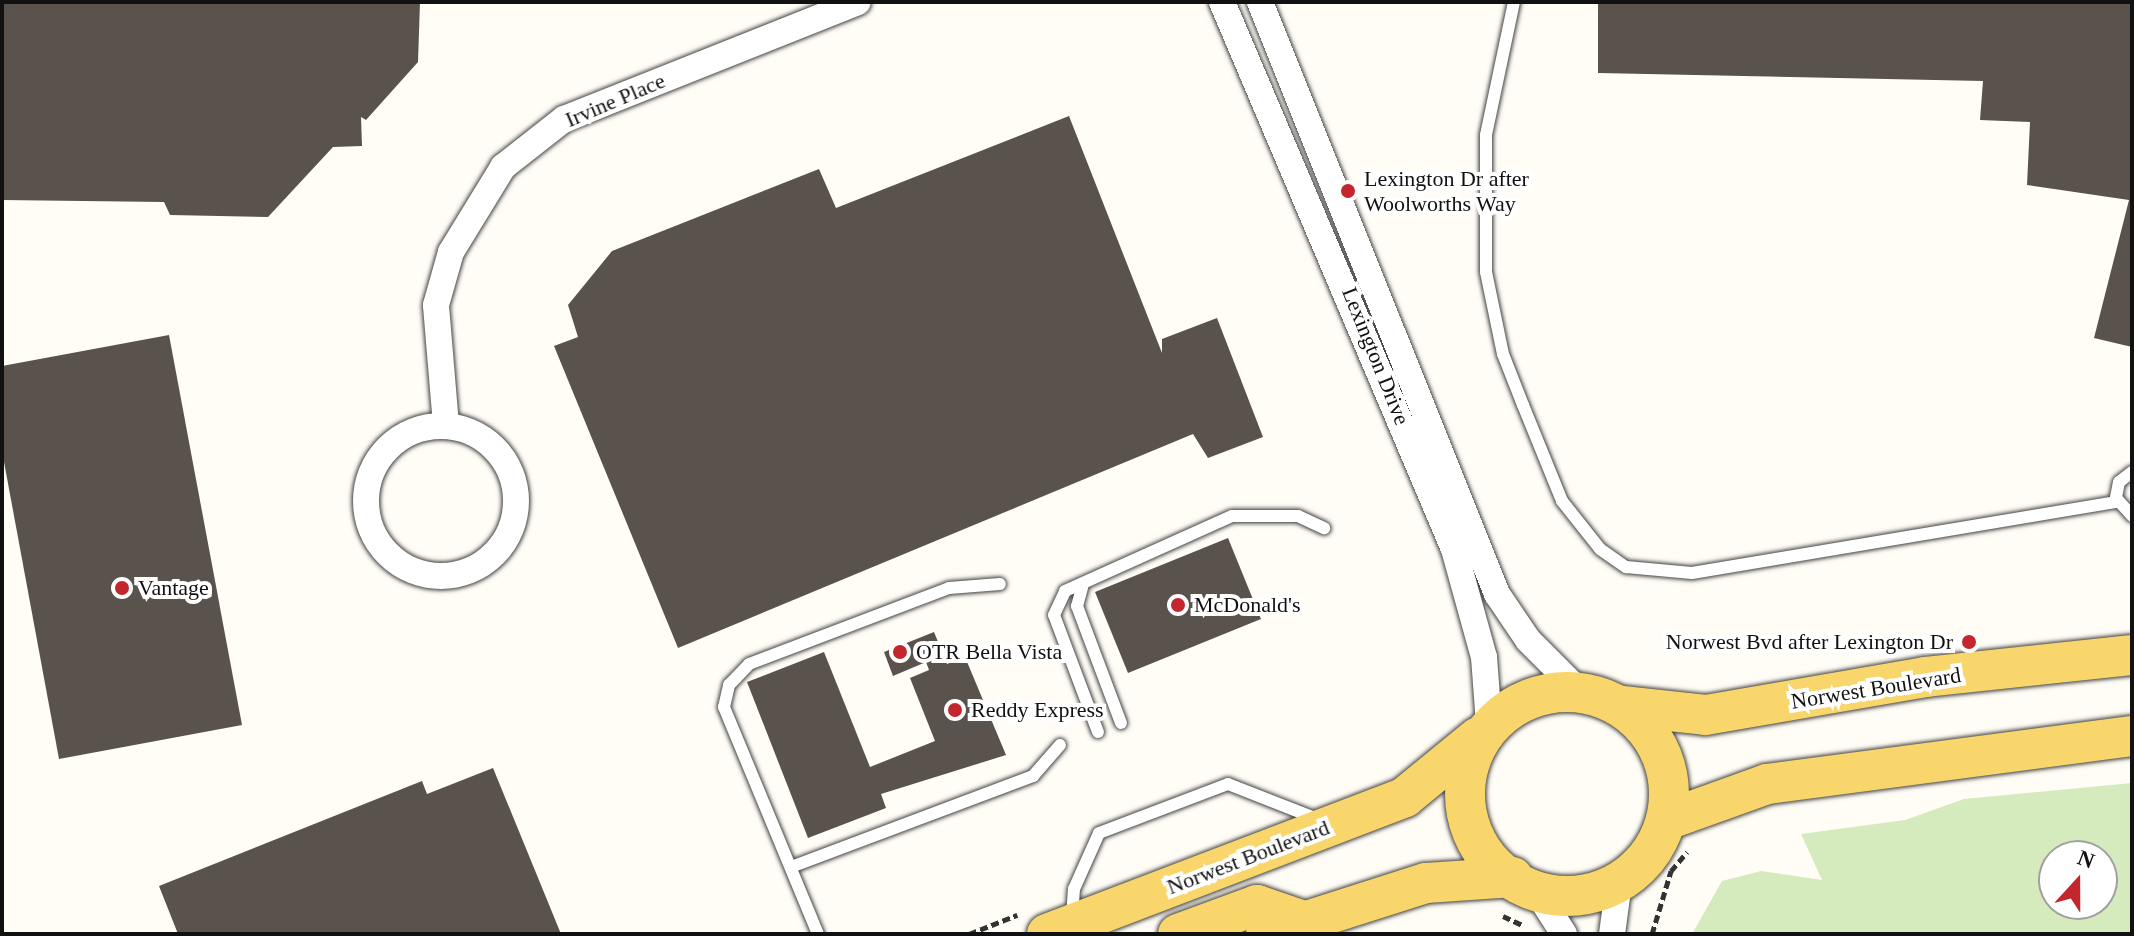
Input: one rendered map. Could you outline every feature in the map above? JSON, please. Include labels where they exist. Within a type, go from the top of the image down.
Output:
[{"type":"main road","name":"Norwest Boulevard","points":[[1622,706],[1706,715],[1925,677],[2132,655]]},
{"type":"main road","points":[[1525,885],[1491,863],[1469,827],[1464,791],[1484,730],[1531,700],[1584,696],[1622,706],[1666,760],[1680,832]]},
{"type":"main road","name":"Norwest Boulevard","points":[[1055,926],[1405,797],[1484,730]]},
{"type":"main road","points":[[1178,934],[1257,905],[1284,927],[1426,883],[1525,885],[1564,895],[1619,882],[1680,832],[1767,784],[2132,736]]},
{"type":"street","name":"Irvine Place","points":[[446,425],[436,305],[451,252],[503,167],[564,119],[858,2]]},
{"type":"street","name":"Lexington Drive","points":[[1222,2],[1233,15],[1454,549],[1484,657],[1484,730]]},
{"type":"street","name":"Lexington Drive","points":[[1260,2],[1497,594],[1528,640],[1584,696]]},
{"type":"street","points":[[446,425],[473,432],[500,453],[517,500],[504,544],[484,564],[428,575],[408,569],[376,539],[367,484],[389,446],[420,428],[446,425]]},
{"type":"street","points":[[1612,934],[1619,882]]},
{"type":"street","points":[[1525,885],[1564,934]]},
{"type":"lane","points":[[1514,2],[1486,135],[1486,272],[1503,354],[1534,433],[1562,501],[1600,549],[1626,567],[1692,573],[2118,502]]},
{"type":"lane","points":[[2132,472],[2119,482],[2118,502],[2132,516]]},
{"type":"lane","points":[[1098,732],[1054,615],[1059,597],[1232,516],[1298,516],[1324,528]]},
{"type":"lane","points":[[818,934],[724,707],[737,674],[949,588],[1000,584]]},
{"type":"lane","points":[[1083,584],[1077,606],[1121,723]]},
{"type":"lane","points":[[791,867],[1033,776],[1060,745]]},
{"type":"lane","points":[[1055,926],[1099,833],[1228,784],[1331,825]]},
{"type":"path","points":[[1652,934],[1680,832]]},
{"type":"path","points":[[969,934],[1055,926]]},
{"type":"green space","points":[[2132,783],[2132,934],[1692,934],[1722,881],[1761,871],[1822,880],[1801,834],[1905,820],[1964,799]]},
{"type":"building","points":[[2,2],[420,2],[418,62],[366,120],[361,117],[362,146],[333,147],[268,217],[170,215],[164,202],[2,200]]},
{"type":"building","points":[[1598,2],[2132,2],[2132,347],[2094,338],[2129,200],[2027,185],[2030,122],[1980,120],[1983,81],[1598,73]]},
{"type":"building","points":[[1069,116],[1162,353],[1162,339],[1217,318],[1263,437],[1208,458],[1193,434],[678,648],[554,346],[578,337],[568,305],[612,251],[819,169],[836,208]]},
{"type":"building","name":"Vantage","points":[[169,335],[242,725],[59,759],[2,451],[2,366]]},
{"type":"building","name":"McDonald's","points":[[1228,538],[1261,619],[1128,673],[1095,592]]},
{"type":"building","points":[[934,632],[947,664],[965,657],[1006,755],[881,794],[886,808],[808,838],[747,682],[824,652],[870,767],[935,741],[910,678],[929,670],[926,662],[893,676],[884,652]]},
{"type":"building","points":[[493,768],[561,934],[178,934],[159,886],[422,781],[427,794]]},
{"type":"place","name":"Lexington Dr after Woolworths Way","points":[[1348,191]]},
{"type":"place","name":"Vantage","points":[[122,588]]},
{"type":"place","name":"McDonald's","points":[[1178,605]]},
{"type":"place","name":"Norwest Bvd after Lexington Dr","points":[[1969,642]]},
{"type":"place","name":"OTR Bella Vista","points":[[900,652]]},
{"type":"place","name":"Reddy Express","points":[[955,710]]}]
